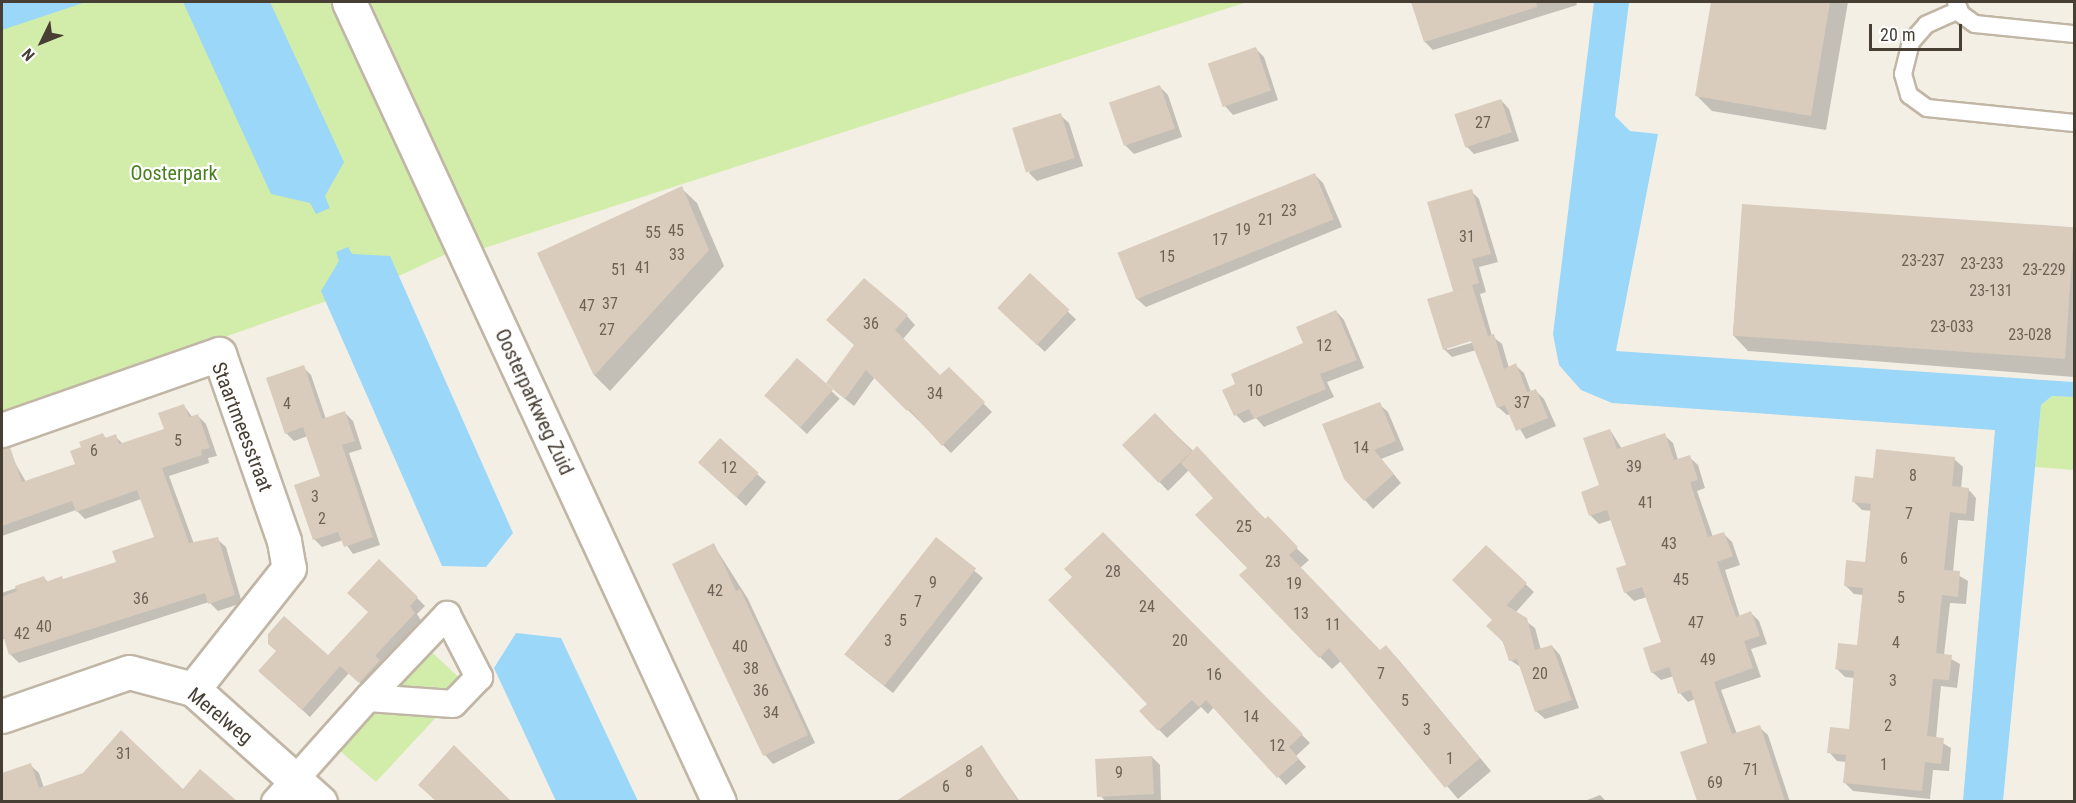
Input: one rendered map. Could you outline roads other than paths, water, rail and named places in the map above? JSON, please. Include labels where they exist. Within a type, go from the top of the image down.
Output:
[{"type":"street","name":"Oosterparkweg Zuid","points":[[349,2],[719,801]]},
{"type":"street","name":"Staartmeesstraat","points":[[2,430],[219,354],[284,541],[289,568],[193,689]]},
{"type":"street","name":"Merelweg","points":[[2,716],[129,672],[193,689],[285,791],[320,801]]},
{"type":"street","points":[[285,791],[369,698]]},
{"type":"lane","points":[[2074,34],[1975,24],[1958,6],[1926,25],[1911,42],[1905,85],[1917,103],[1927,108],[2074,123]]},
{"type":"water","points":[[2,2],[86,2],[2,30]]},
{"type":"water","points":[[183,2],[270,2],[344,162],[325,196],[330,208],[316,214],[310,203],[271,194]]},
{"type":"water","points":[[1594,2],[1629,2],[1615,116],[1630,131],[1658,134],[1616,351],[2074,382],[2074,397],[2052,396],[2041,405],[2003,801],[1963,801],[1995,430],[1612,403],[1581,390],[1559,365],[1553,334]]},
{"type":"water","points":[[348,247],[352,254],[390,256],[513,533],[486,567],[442,566],[321,291],[339,261],[336,252]]},
{"type":"water","points":[[516,633],[561,638],[638,801],[556,801],[494,668]]},
{"type":"park label","name":"Oosterpark","points":[[174,173]]}]
